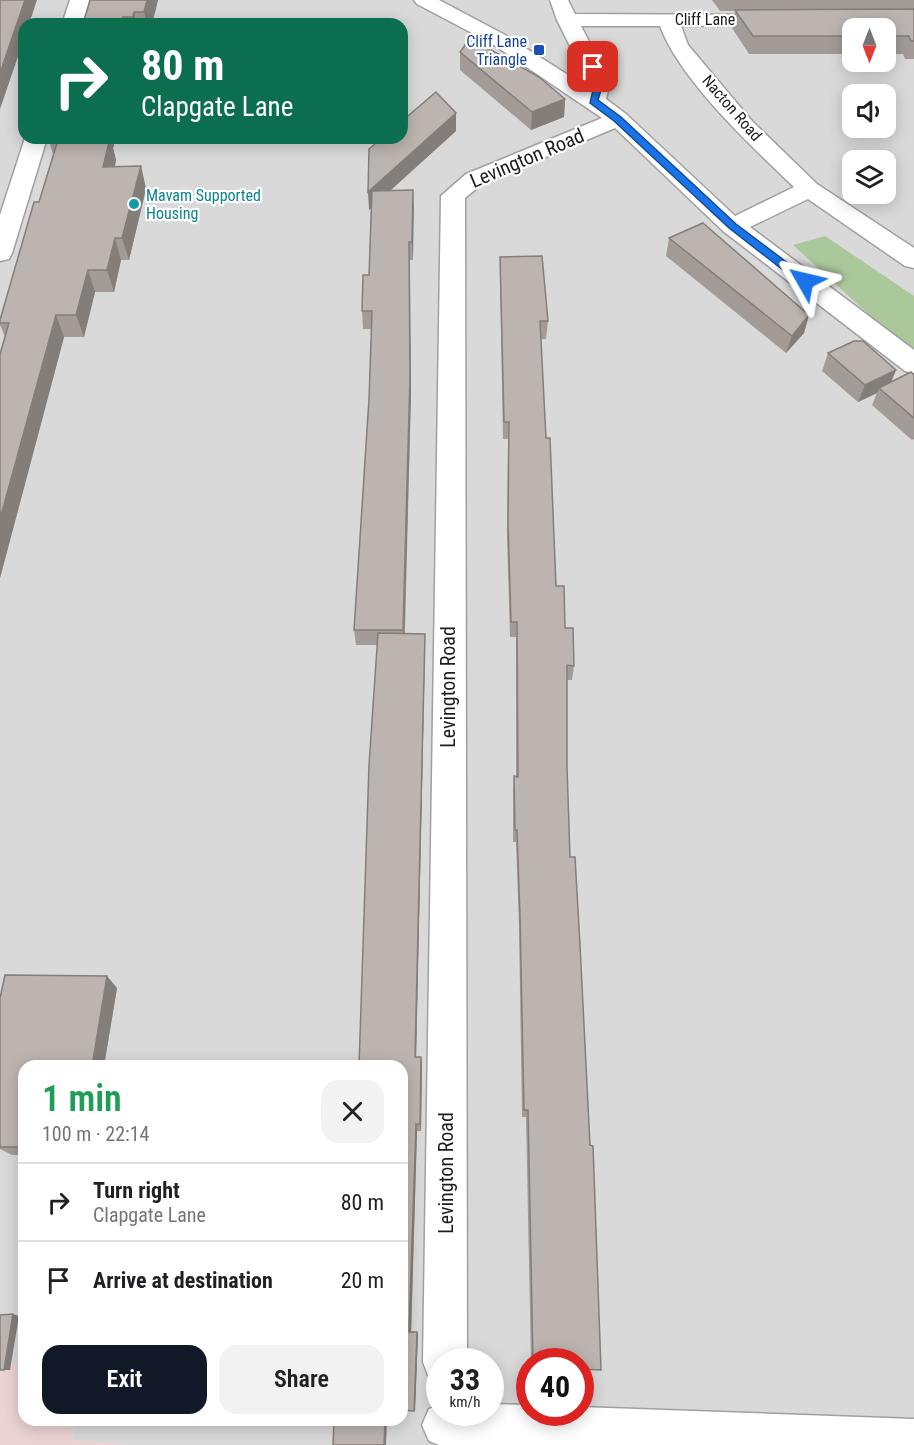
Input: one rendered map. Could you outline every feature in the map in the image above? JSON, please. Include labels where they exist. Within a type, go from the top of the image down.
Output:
[{"type":"street","points":[[74,18],[80,0]]},
{"type":"street","points":[[423,0],[498,39],[606,110],[732,226],[914,364]]},
{"type":"street","points":[[558,0],[599,82],[606,110]]},
{"type":"street","name":"Nacton Road","points":[[646,0],[664,19],[678,46],[744,126],[808,189],[914,260]]},
{"type":"street","name":"Cliff Lane","points":[[567,20],[797,19]]},
{"type":"street","name":"Levington Road","points":[[445,1348],[453,196],[474,179],[606,110]]},
{"type":"street","points":[[0,253],[34,144]]},
{"type":"street","points":[[732,226],[770,210],[808,189]]},
{"type":"street","points":[[444,1428],[914,1442]]},
{"type":"shaded area","points":[[0,0],[914,0],[914,1445],[131,1445],[73,1440],[72,1426],[408,1426],[408,1060],[18,1060],[18,1364],[0,1365]]},
{"type":"shaded area","points":[[18,1364],[18,1426],[72,1426],[73,1440],[131,1445],[0,1445],[0,1365]]},
{"type":"green space","points":[[825,236],[914,296],[914,348],[876,321],[793,245]]},
{"type":"building","points":[[0,0],[25,0],[18,18],[0,73]]},
{"type":"building","points":[[90,0],[147,0],[144,12],[134,12],[133,17],[85,18]]},
{"type":"building","points":[[914,9],[914,41],[911,41],[909,36],[896,36],[896,18],[842,18],[842,36],[753,36],[735,10]]},
{"type":"building","points":[[470,38],[539,77],[565,99],[532,112],[460,52]]},
{"type":"building","points":[[436,92],[456,113],[368,192],[369,149],[375,144],[408,144],[408,116]]},
{"type":"building","points":[[57,144],[109,144],[103,167],[141,166],[122,238],[115,238],[107,270],[88,270],[76,315],[56,315],[0,519],[0,354],[9,323],[0,323],[0,320],[34,202],[39,202]]},
{"type":"building","points":[[413,190],[412,242],[409,242],[410,376],[403,630],[354,630],[369,399],[372,311],[362,311],[363,275],[369,275],[372,191]]},
{"type":"building","points":[[703,223],[809,315],[792,336],[669,238]]},
{"type":"building","points":[[542,256],[548,321],[540,321],[546,438],[550,438],[556,586],[564,586],[565,628],[573,628],[574,666],[567,665],[570,857],[575,857],[590,1145],[593,1146],[601,1370],[594,1370],[594,1348],[533,1348],[528,1110],[524,1110],[520,916],[517,830],[515,830],[514,776],[518,777],[517,622],[511,622],[508,522],[509,422],[504,422],[500,257]]},
{"type":"building","points":[[854,341],[863,341],[896,370],[865,385],[828,353]]},
{"type":"building","points":[[911,372],[914,375],[914,418],[879,388]]},
{"type":"building","points":[[378,633],[425,634],[415,1057],[421,1057],[420,1124],[416,1124],[409,1332],[417,1332],[414,1411],[408,1410],[408,1060],[359,1060],[369,765]]},
{"type":"building","points":[[5,975],[107,976],[93,1060],[18,1060],[18,1147],[0,1147],[0,998]]},
{"type":"building","points":[[13,1314],[4,1370],[0,1370],[0,1315]]},
{"type":"building","points":[[334,1426],[385,1426],[384,1445],[333,1445]]},
{"type":"place","name":"Cliff Lane Triangle","points":[[539,50]]},
{"type":"place","name":"Mavam Supported Housing","points":[[134,204]]},
{"type":"route","points":[[593,67],[599,82],[594,101],[618,119],[732,226],[805,281]]}]
